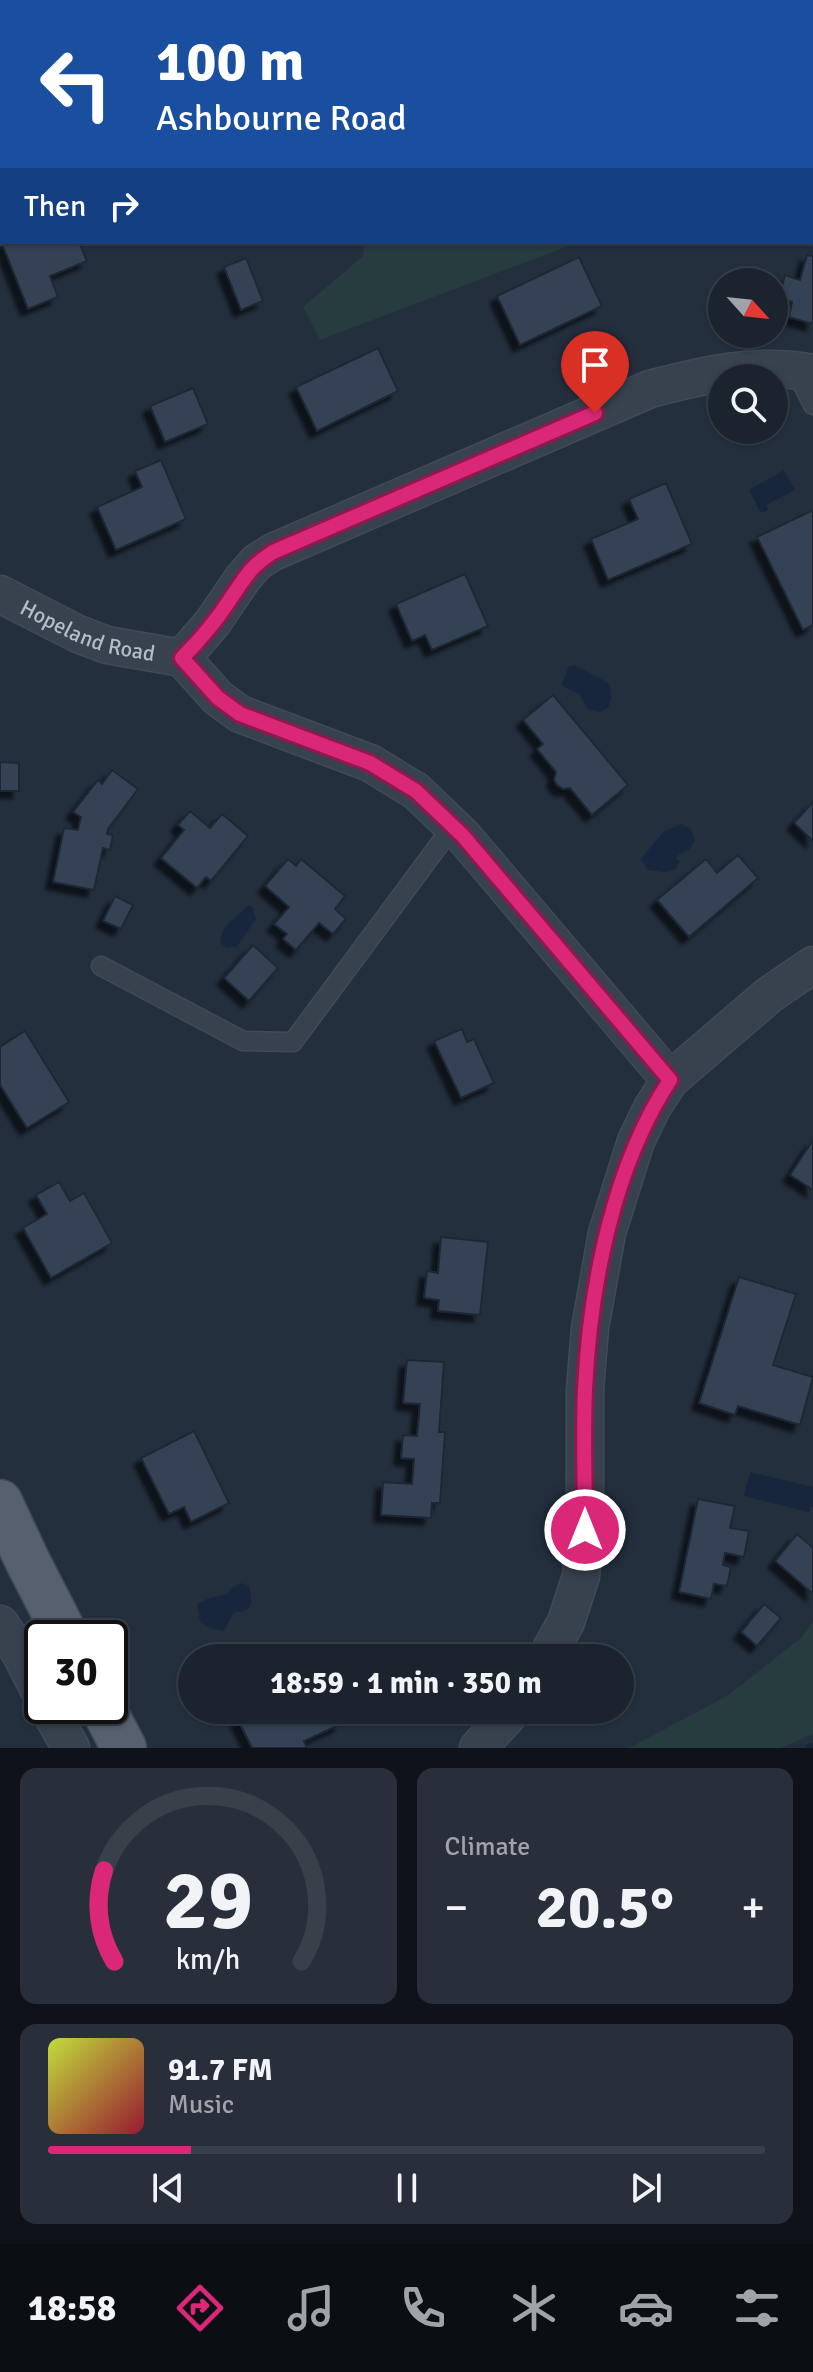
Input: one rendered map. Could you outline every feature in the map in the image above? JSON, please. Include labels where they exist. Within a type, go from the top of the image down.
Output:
[{"type":"main road","points":[[0,1502],[58,1620]]},
{"type":"main road","points":[[111,1724],[124,1748]]},
{"type":"street","name":"Hopeland Road","points":[[0,594],[78,634],[107,645],[182,658],[200,640],[250,570],[273,552],[650,389],[745,369],[804,371]]},
{"type":"street","points":[[182,658],[218,698],[240,714],[370,763],[416,791],[453,826],[670,1080]]},
{"type":"street","points":[[554,1644],[573,1602],[584,1554],[585,1390],[590,1328],[607,1233],[636,1141],[670,1080],[769,995],[813,965]]},
{"type":"street","points":[[0,1624],[24,1661]]},
{"type":"street","points":[[57,1724],[71,1748]]},
{"type":"street","points":[[478,1748],[500,1724]]},
{"type":"lane","points":[[804,371],[813,405]]},
{"type":"lane","points":[[101,966],[243,1041],[293,1042],[453,826]]},
{"type":"green space","points":[[364,244],[574,244],[320,340],[303,307],[363,256]]},
{"type":"green space","points":[[813,1621],[813,1734],[781,1748],[629,1748],[727,1696],[801,1638]]},
{"type":"water","points":[[784,470],[795,490],[766,505],[768,510],[761,513],[749,490]]},
{"type":"water","points":[[575,665],[610,684],[608,708],[600,712],[587,709],[580,695],[561,685],[569,666]]},
{"type":"water","points":[[681,824],[691,829],[695,840],[689,850],[678,855],[676,859],[680,861],[675,870],[648,870],[641,859],[663,832]]},
{"type":"water","points":[[249,905],[254,909],[256,919],[237,946],[226,948],[220,942],[221,935]]},
{"type":"water","points":[[750,1472],[813,1487],[813,1507],[809,1512],[744,1496]]},
{"type":"water","points":[[242,1583],[249,1586],[250,1605],[245,1611],[234,1612],[224,1631],[200,1622],[197,1604],[227,1594],[231,1588]]},
{"type":"building","points":[[2,244],[80,244],[87,261],[50,276],[58,297],[28,309]]},
{"type":"building","points":[[807,255],[813,256],[813,324],[789,317],[792,302],[788,301],[788,276],[800,280]]},
{"type":"building","points":[[579,257],[602,306],[520,345],[497,296]]},
{"type":"building","points":[[246,258],[263,301],[241,310],[224,267]]},
{"type":"building","points":[[378,348],[398,391],[317,431],[296,387]]},
{"type":"building","points":[[193,388],[208,424],[165,442],[150,406]]},
{"type":"building","points":[[161,460],[186,519],[116,550],[97,507],[142,487],[135,471]]},
{"type":"building","points":[[666,483],[692,544],[608,580],[591,539],[638,519],[629,499]]},
{"type":"building","points":[[813,510],[813,625],[803,630],[757,537]]},
{"type":"building","points":[[465,574],[488,626],[432,650],[425,635],[412,641],[396,604]]},
{"type":"building","points":[[553,695],[628,785],[592,815],[570,788],[563,789],[557,785],[554,780],[556,772],[537,749],[543,744],[523,720]]},
{"type":"building","points":[[0,762],[19,763],[19,791],[0,791]]},
{"type":"building","points":[[112,770],[138,789],[108,829],[107,834],[113,835],[110,850],[103,848],[94,890],[53,882],[64,828],[78,830],[81,817],[73,812],[98,780],[102,784]]},
{"type":"building","points":[[813,802],[813,841],[794,823]]},
{"type":"building","points":[[190,811],[210,828],[222,814],[248,836],[211,881],[206,877],[197,888],[161,858],[184,830],[178,825]]},
{"type":"building","points":[[738,855],[758,878],[689,937],[657,900],[706,859],[717,873]]},
{"type":"building","points":[[288,859],[296,866],[301,859],[345,896],[335,909],[346,919],[333,934],[319,923],[296,950],[283,939],[287,934],[274,924],[289,907],[265,886]]},
{"type":"building","points":[[115,896],[133,905],[121,929],[103,921]]},
{"type":"building","points":[[253,945],[278,968],[249,1001],[224,978]]},
{"type":"building","points":[[462,1029],[467,1042],[474,1039],[494,1083],[461,1098],[434,1041]]},
{"type":"building","points":[[25,1031],[69,1102],[27,1128],[0,1085],[0,1047]]},
{"type":"building","points":[[813,1140],[813,1190],[790,1175]]},
{"type":"building","points":[[59,1182],[70,1201],[84,1193],[112,1243],[51,1278],[23,1228],[47,1214],[36,1195]]},
{"type":"building","points":[[441,1237],[488,1242],[480,1315],[438,1311],[439,1300],[424,1298],[427,1271],[438,1273]]},
{"type":"building","points":[[739,1277],[796,1294],[773,1365],[813,1377],[800,1425],[738,1406],[735,1415],[699,1403]]},
{"type":"building","points":[[407,1360],[444,1362],[439,1432],[445,1432],[440,1503],[432,1503],[431,1518],[381,1515],[383,1482],[412,1484],[414,1459],[401,1458],[403,1435],[417,1436],[420,1404],[403,1403]]},
{"type":"building","points":[[194,1431],[229,1503],[191,1522],[184,1507],[169,1514],[141,1458]]},
{"type":"building","points":[[698,1499],[735,1506],[730,1528],[749,1531],[744,1557],[725,1553],[723,1565],[731,1567],[727,1586],[714,1584],[711,1599],[679,1592]]},
{"type":"building","points":[[797,1534],[813,1548],[813,1594],[775,1561]]},
{"type":"building","points":[[764,1604],[781,1618],[757,1646],[741,1632]]},
{"type":"building","points":[[240,1724],[341,1724],[304,1741],[307,1748],[252,1748]]},
{"type":"route","points":[[585,1530],[585,1390],[590,1328],[607,1233],[636,1141],[670,1080],[463,836],[416,791],[370,763],[240,714],[218,698],[182,658],[200,640],[243,578],[257,562],[273,552],[595,413]]}]
